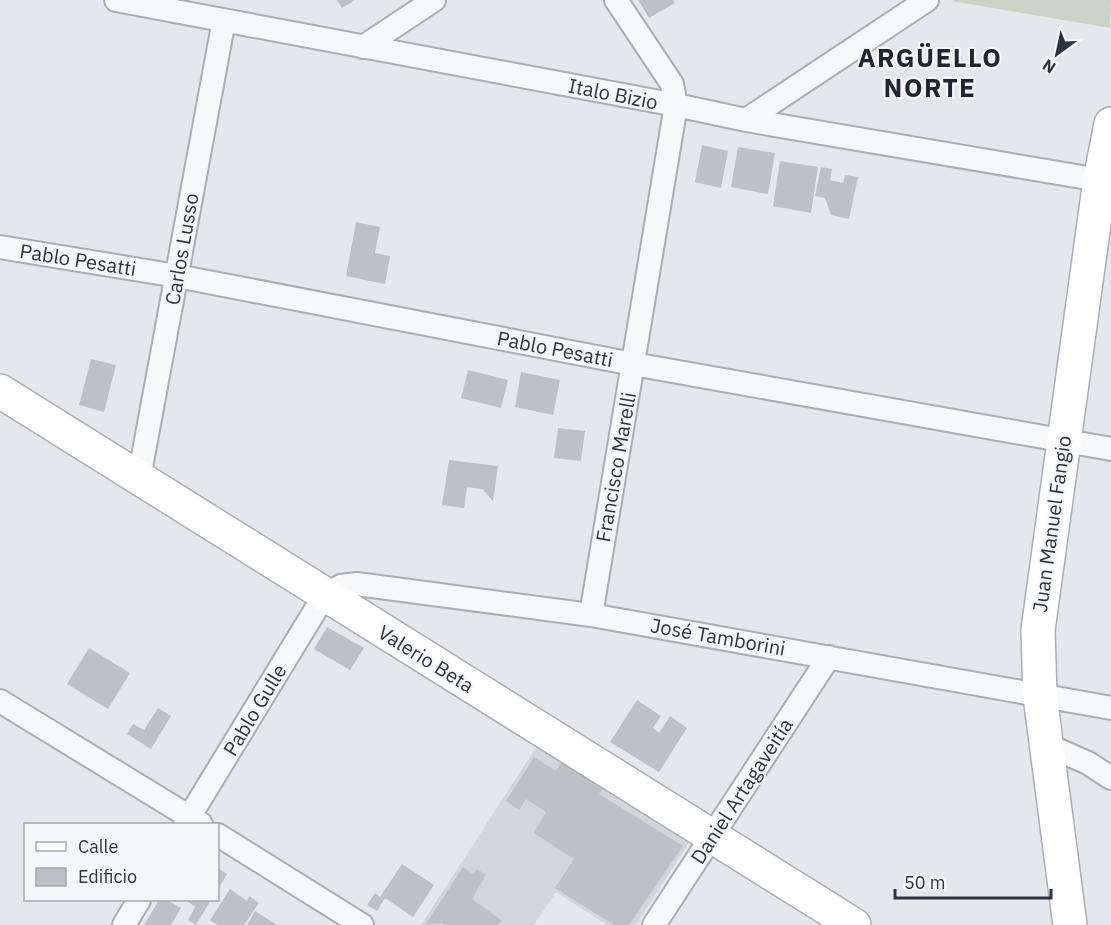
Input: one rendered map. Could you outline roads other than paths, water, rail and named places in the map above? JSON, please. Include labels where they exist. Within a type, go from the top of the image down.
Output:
[{"type":"main road","name":"Juan Manuel Fangio","points":[[1070,925],[1040,696],[1038,630],[1063,440],[1107,179],[1111,124]]},
{"type":"main road","name":"Valerio Beta","points":[[0,391],[324,596],[854,925]]},
{"type":"street","name":"Italo Bizio","points":[[116,0],[746,120],[1107,179]]},
{"type":"street","points":[[363,47],[434,0]]},
{"type":"street","points":[[616,0],[672,84],[676,105]]},
{"type":"street","points":[[746,120],[927,0]]},
{"type":"street","name":"Carlos Lusso","points":[[139,478],[224,20]]},
{"type":"street","name":"Francisco Marelli","points":[[591,615],[676,105]]},
{"type":"street","name":"Pablo Pesatti","points":[[0,247],[177,276],[633,364],[1111,448]]},
{"type":"street","name":"José Tamborini","points":[[324,596],[341,586],[357,584],[591,615],[1111,708]]},
{"type":"street","name":"Pablo Gulle","points":[[192,822],[324,596]]},
{"type":"street","name":"Daniel Artagaveitía","points":[[654,925],[829,657]]},
{"type":"street","points":[[0,702],[192,822]]},
{"type":"street","points":[[1047,745],[1088,763],[1111,778]]},
{"type":"street","points":[[219,836],[362,925]]},
{"type":"street","points":[[124,925],[139,901]]},
{"type":"district","name":"ARGÜELLO NORTE","points":[[930,73]]}]
